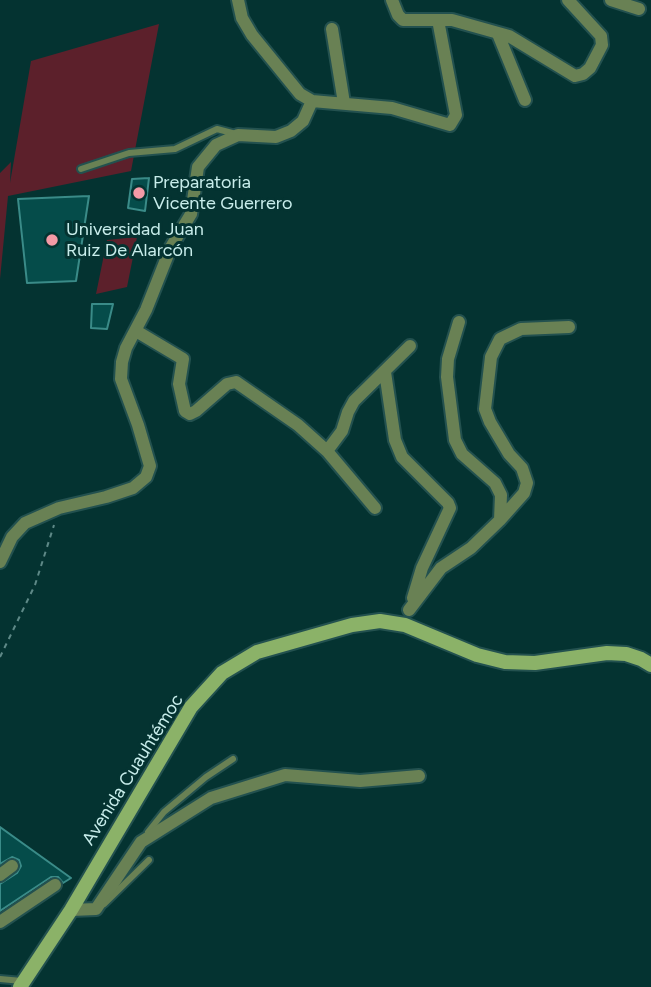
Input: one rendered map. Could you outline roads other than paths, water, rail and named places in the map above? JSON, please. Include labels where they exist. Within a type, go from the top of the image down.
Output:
[{"type":"main road","name":"Avenida Cuauhtémoc","points":[[22,984],[71,910],[191,707],[222,673],[257,652],[352,625],[380,621],[405,625],[477,655],[505,662],[535,663],[607,653],[626,654],[651,666]]},
{"type":"street","points":[[238,0],[242,18],[252,35],[300,94],[312,101],[392,108],[450,125],[456,115],[438,20]]},
{"type":"street","points":[[392,0],[403,20],[452,20],[498,34],[522,42],[575,76],[583,74],[596,60],[602,45],[600,36],[568,0]]},
{"type":"street","points":[[611,0],[639,9]]},
{"type":"street","points":[[332,29],[344,103]]},
{"type":"street","points":[[498,34],[525,100]]},
{"type":"street","points":[[0,562],[12,537],[25,523],[59,508],[133,488],[146,477],[150,466],[121,379],[126,348],[136,331],[171,247],[191,214],[198,167],[216,145],[238,135],[276,137],[290,131],[303,121],[312,101]]},
{"type":"street","points":[[459,322],[448,359],[447,377],[455,440],[462,454],[495,482],[501,495],[500,520]]},
{"type":"street","points":[[409,610],[441,568],[471,548],[524,493],[527,483],[523,468],[509,454],[485,409],[491,357],[500,339],[521,329],[569,327]]},
{"type":"street","points":[[136,331],[183,359],[179,384],[185,411],[190,414],[196,411],[228,384],[236,382],[298,425],[327,451],[375,508]]},
{"type":"street","points":[[327,451],[342,431],[354,401],[410,346]]},
{"type":"street","points":[[385,372],[395,440],[402,457],[450,508],[422,568],[405,625]]},
{"type":"street","points":[[71,910],[96,909],[141,842],[211,799],[285,775],[360,781],[419,776]]},
{"type":"street","points":[[0,875],[12,866]]},
{"type":"street","points":[[0,922],[55,885]]},
{"type":"lane","points":[[81,169],[128,153],[175,149],[218,129],[238,135]]},
{"type":"lane","points":[[141,842],[164,812],[206,777],[233,759]]},
{"type":"lane","points":[[96,909],[107,902],[149,860]]},
{"type":"lane","points":[[0,979],[22,984]]},
{"type":"place","name":"Preparatoria Vicente Guerrero","points":[[139,193]]},
{"type":"place","name":"Universidad Juan Ruiz De Alarcón","points":[[52,240]]}]
